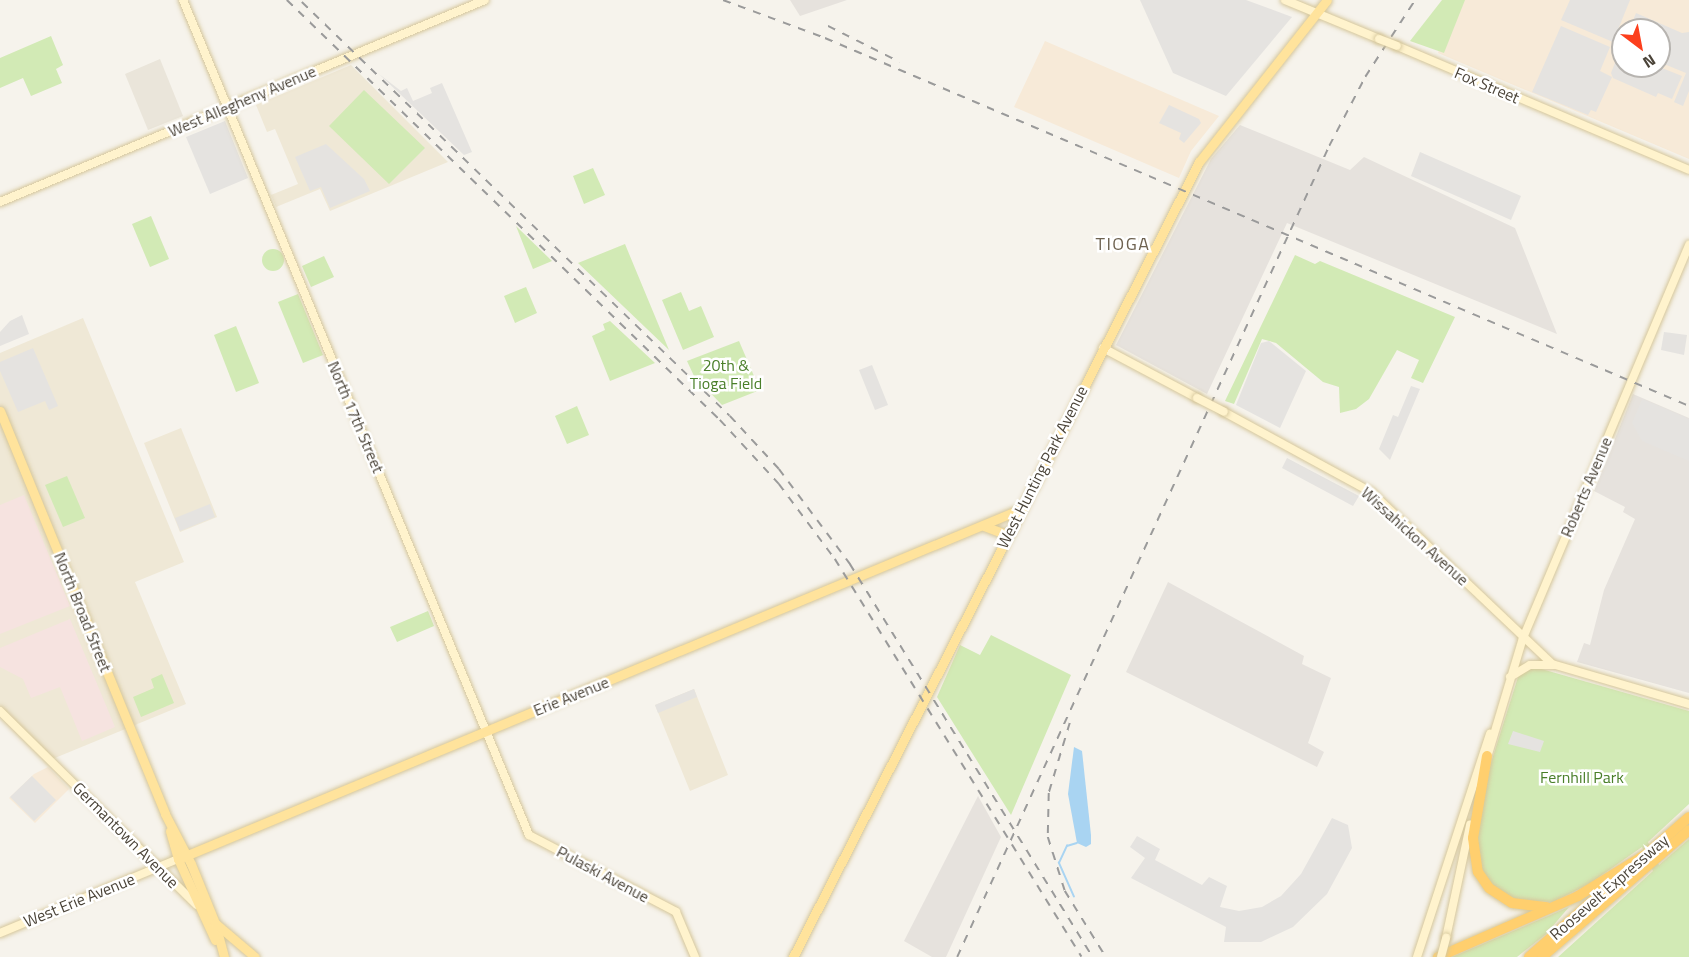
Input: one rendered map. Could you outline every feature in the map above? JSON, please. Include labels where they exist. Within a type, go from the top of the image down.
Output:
[{"type":"highway","points":[[1487,756],[1473,838],[1478,872],[1495,893],[1517,905],[1559,904]]},
{"type":"highway","name":"Roosevelt Expressway","points":[[1529,957],[1689,817]]},
{"type":"highway","name":"Roosevelt Expressway","points":[[1542,957],[1689,830]]},
{"type":"highway","points":[[1440,957],[1559,904],[1645,855]]},
{"type":"highway","points":[[1548,957],[1566,936]]},
{"type":"main road","name":"West Hunting Park Avenue","points":[[793,957],[1201,157],[1327,0]]},
{"type":"main road","name":"North Broad Street","points":[[0,411],[183,857],[215,923],[224,957]]},
{"type":"main road","name":"Erie Avenue","points":[[183,857],[1021,509]]},
{"type":"main road","points":[[984,526],[1008,535]]},
{"type":"main road","name":"North Broad Street","points":[[183,857],[200,909],[224,957]]},
{"type":"main road","name":"Germantown Avenue","points":[[200,909],[255,957]]},
{"type":"street","name":"North 17th Street","points":[[183,0],[529,835]]},
{"type":"street","name":"West Allegheny Avenue","points":[[0,202],[485,0]]},
{"type":"street","name":"Fox Street","points":[[1285,0],[1689,170]]},
{"type":"street","name":"Roberts Avenue","points":[[1440,957],[1491,733],[1509,678],[1523,638],[1689,245]]},
{"type":"street","name":"Wissahickon Avenue","points":[[1103,348],[1371,492],[1523,638],[1555,665],[1689,704]]},
{"type":"street","points":[[1509,678],[1530,665],[1555,665]]},
{"type":"street","name":"Germantown Avenue","points":[[0,711],[200,909]]},
{"type":"street","name":"Roberts Avenue","points":[[1417,957],[1485,742],[1491,733]]},
{"type":"street","name":"Pulaski Avenue","points":[[529,835],[676,912],[695,957]]},
{"type":"street","name":"Erie Avenue","points":[[158,867],[183,857]]},
{"type":"street","name":"West Erie Avenue","points":[[0,933],[158,867]]},
{"type":"shaded area","points":[[790,0],[847,0],[800,16]]},
{"type":"shaded area","points":[[1140,0],[1246,0],[1292,17],[1226,96],[1173,73]]},
{"type":"shaded area","points":[[1455,0],[1689,0],[1689,159],[1438,53]]},
{"type":"shaded area","points":[[1570,0],[1630,0],[1623,18],[1611,18],[1611,41],[1561,20]]},
{"type":"shaded area","points":[[1636,13],[1648,18],[1634,18]]},
{"type":"shaded area","points":[[1561,26],[1610,47],[1600,71],[1612,78],[1596,112],[1591,110],[1588,115],[1532,92]]},
{"type":"shaded area","points":[[1671,28],[1682,33],[1689,32],[1689,91],[1683,106],[1674,102],[1686,73],[1671,67]]},
{"type":"shaded area","points":[[1045,41],[1219,116],[1191,151],[1179,178],[1014,107]]},
{"type":"shaded area","points":[[160,59],[183,116],[148,130],[125,74]]},
{"type":"shaded area","points":[[351,65],[448,162],[330,211],[320,189],[276,207],[271,195],[298,184],[275,129],[267,132],[256,105]]},
{"type":"shaded area","points":[[1671,72],[1682,76],[1672,99],[1658,93],[1656,97],[1613,78],[1671,78]]},
{"type":"shaded area","points":[[379,74],[401,91],[407,88],[413,101],[432,93],[430,88],[442,83],[472,152],[464,155]]},
{"type":"shaded area","points":[[1169,105],[1199,119],[1201,123],[1184,143],[1179,139],[1181,133],[1159,123]]},
{"type":"shaded area","points":[[225,121],[248,178],[210,194],[186,137]]},
{"type":"shaded area","points":[[1240,125],[1350,170],[1364,157],[1515,228],[1557,334],[1287,223],[1207,394],[1116,345],[1211,159]]},
{"type":"shaded area","points":[[326,144],[364,179],[370,191],[330,208],[321,187],[310,191],[295,157]]},
{"type":"shaded area","points":[[1420,152],[1521,196],[1511,220],[1411,176]]},
{"type":"shaded area","points":[[22,315],[29,334],[0,346],[0,332],[10,321]]},
{"type":"shaded area","points":[[83,318],[184,562],[135,582],[186,704],[50,760],[3,715],[0,717],[0,353]]},
{"type":"shaded area","points":[[1664,332],[1687,335],[1684,355],[1661,350]]},
{"type":"shaded area","points":[[1269,341],[1306,371],[1280,428],[1236,405],[1261,343]]},
{"type":"shaded area","points":[[33,348],[58,406],[49,410],[45,401],[18,412],[0,371],[0,362]]},
{"type":"shaded area","points":[[872,365],[888,405],[875,410],[859,370]]},
{"type":"shaded area","points":[[1411,386],[1420,389],[1390,460],[1379,449],[1393,415],[1398,417]]},
{"type":"shaded area","points":[[1633,394],[1689,418],[1689,693],[1577,662],[1584,643],[1590,645],[1604,590],[1635,519],[1623,512],[1625,507],[1594,491]]},
{"type":"shaded area","points":[[1642,399],[1689,419],[1689,461],[1642,441],[1632,423]]},
{"type":"shaded area","points":[[181,428],[217,517],[180,532],[144,443]]},
{"type":"shaded area","points":[[1287,458],[1359,496],[1353,506],[1282,468]]},
{"type":"shaded area","points":[[24,495],[70,606],[0,634],[0,505]]},
{"type":"shaded area","points":[[210,504],[215,517],[180,531],[175,518]]},
{"type":"shaded area","points":[[1168,582],[1304,656],[1302,664],[1331,678],[1308,743],[1324,752],[1317,767],[1126,672]]},
{"type":"shaded area","points":[[70,619],[115,727],[82,741],[60,687],[31,698],[23,679],[0,667],[0,648]]},
{"type":"shaded area","points":[[694,689],[728,775],[690,791],[655,705]]},
{"type":"shaded area","points":[[694,689],[697,697],[658,713],[655,705]]},
{"type":"shaded area","points":[[1513,731],[1544,741],[1540,752],[1508,744]]},
{"type":"shaded area","points":[[48,767],[69,789],[35,823],[9,798],[34,774]]},
{"type":"shaded area","points":[[32,776],[56,800],[34,821],[10,797]]},
{"type":"shaded area","points":[[978,796],[1001,837],[946,957],[932,957],[904,941]]},
{"type":"shaded area","points":[[1332,818],[1348,825],[1352,848],[1327,894],[1293,927],[1261,942],[1224,942],[1226,927],[1131,878],[1145,858],[1130,847],[1137,836],[1160,849],[1155,860],[1202,885],[1209,877],[1227,886],[1220,907],[1239,911],[1262,907],[1281,896],[1301,874]]},
{"type":"green space","points":[[1442,0],[1465,0],[1444,53],[1410,41]]},
{"type":"green space","points":[[51,36],[63,65],[56,69],[62,83],[31,96],[23,78],[0,88],[0,58]]},
{"type":"green space","points":[[364,90],[425,148],[389,184],[329,126]]},
{"type":"green space","points":[[593,168],[605,195],[584,204],[573,176]]},
{"type":"green space","points":[[151,216],[169,259],[150,267],[132,224]]},
{"type":"green space","points":[[516,226],[552,261],[533,269]]},
{"type":"green space","points":[[625,244],[637,273],[669,350],[578,263]]},
{"type":"green space","points":[[269,249],[277,249],[284,256],[284,264],[277,271],[269,271],[262,264],[262,256]]},
{"type":"green space","points":[[1295,255],[1315,264],[1320,261],[1455,317],[1423,383],[1411,378],[1419,360],[1397,350],[1369,399],[1356,409],[1340,413],[1339,387],[1323,382],[1276,343],[1262,339],[1234,404],[1225,401]]},
{"type":"green space","points":[[324,256],[334,277],[311,287],[302,266]]},
{"type":"green space","points":[[526,287],[537,313],[515,323],[504,296]]},
{"type":"green space","points":[[681,292],[689,311],[701,306],[714,337],[683,350],[662,300]]},
{"type":"green space","points":[[298,294],[323,355],[303,363],[278,302]]},
{"type":"green space","points":[[610,321],[655,363],[610,381],[592,336],[605,330],[603,324]]},
{"type":"green space","points":[[236,326],[259,383],[236,392],[214,335]]},
{"type":"green space","name":"20th & Tioga Field","points":[[739,341],[760,390],[722,405],[694,376],[687,361]]},
{"type":"green space","points":[[577,406],[589,435],[567,444],[555,416]]},
{"type":"green space","points":[[67,476],[85,518],[63,527],[45,485]]},
{"type":"green space","points":[[428,611],[434,626],[397,642],[390,627]]},
{"type":"green space","points":[[991,635],[1071,675],[1011,815],[937,697],[960,645],[980,655]]},
{"type":"green space","name":"Fernhill Park","points":[[1538,668],[1689,711],[1689,804],[1648,842],[1659,865],[1689,839],[1689,957],[1558,957],[1653,871],[1642,847],[1589,884],[1553,902],[1511,900],[1488,884],[1475,854],[1490,766],[1518,677],[1527,669]]},
{"type":"green space","points":[[162,674],[174,703],[141,717],[133,697],[154,688],[151,679]]},
{"type":"green space","points":[[1569,907],[1546,934],[1517,957],[1452,957]]},
{"type":"water","points":[[1074,747],[1082,751],[1091,835],[1091,844],[1086,847],[1077,843],[1068,794]]},
{"type":"waterway","points":[[1074,897],[1059,863],[1067,846],[1077,843]]},
{"type":"railway","points":[[287,0],[720,420],[779,484],[835,559],[1082,957]]},
{"type":"railway","points":[[723,0],[825,38],[1689,406]]},
{"type":"railway","points":[[957,957],[1329,146],[1365,77],[1415,0]]},
{"type":"railway","points":[[302,2],[730,416],[779,469],[850,564],[1093,957]]},
{"type":"railway","points":[[828,26],[900,62]]},
{"type":"railway","points":[[1070,723],[1049,793],[1048,837],[1065,891],[1106,957]]},
{"type":"district","name":"TIOGA","points":[[1123,244]]}]
